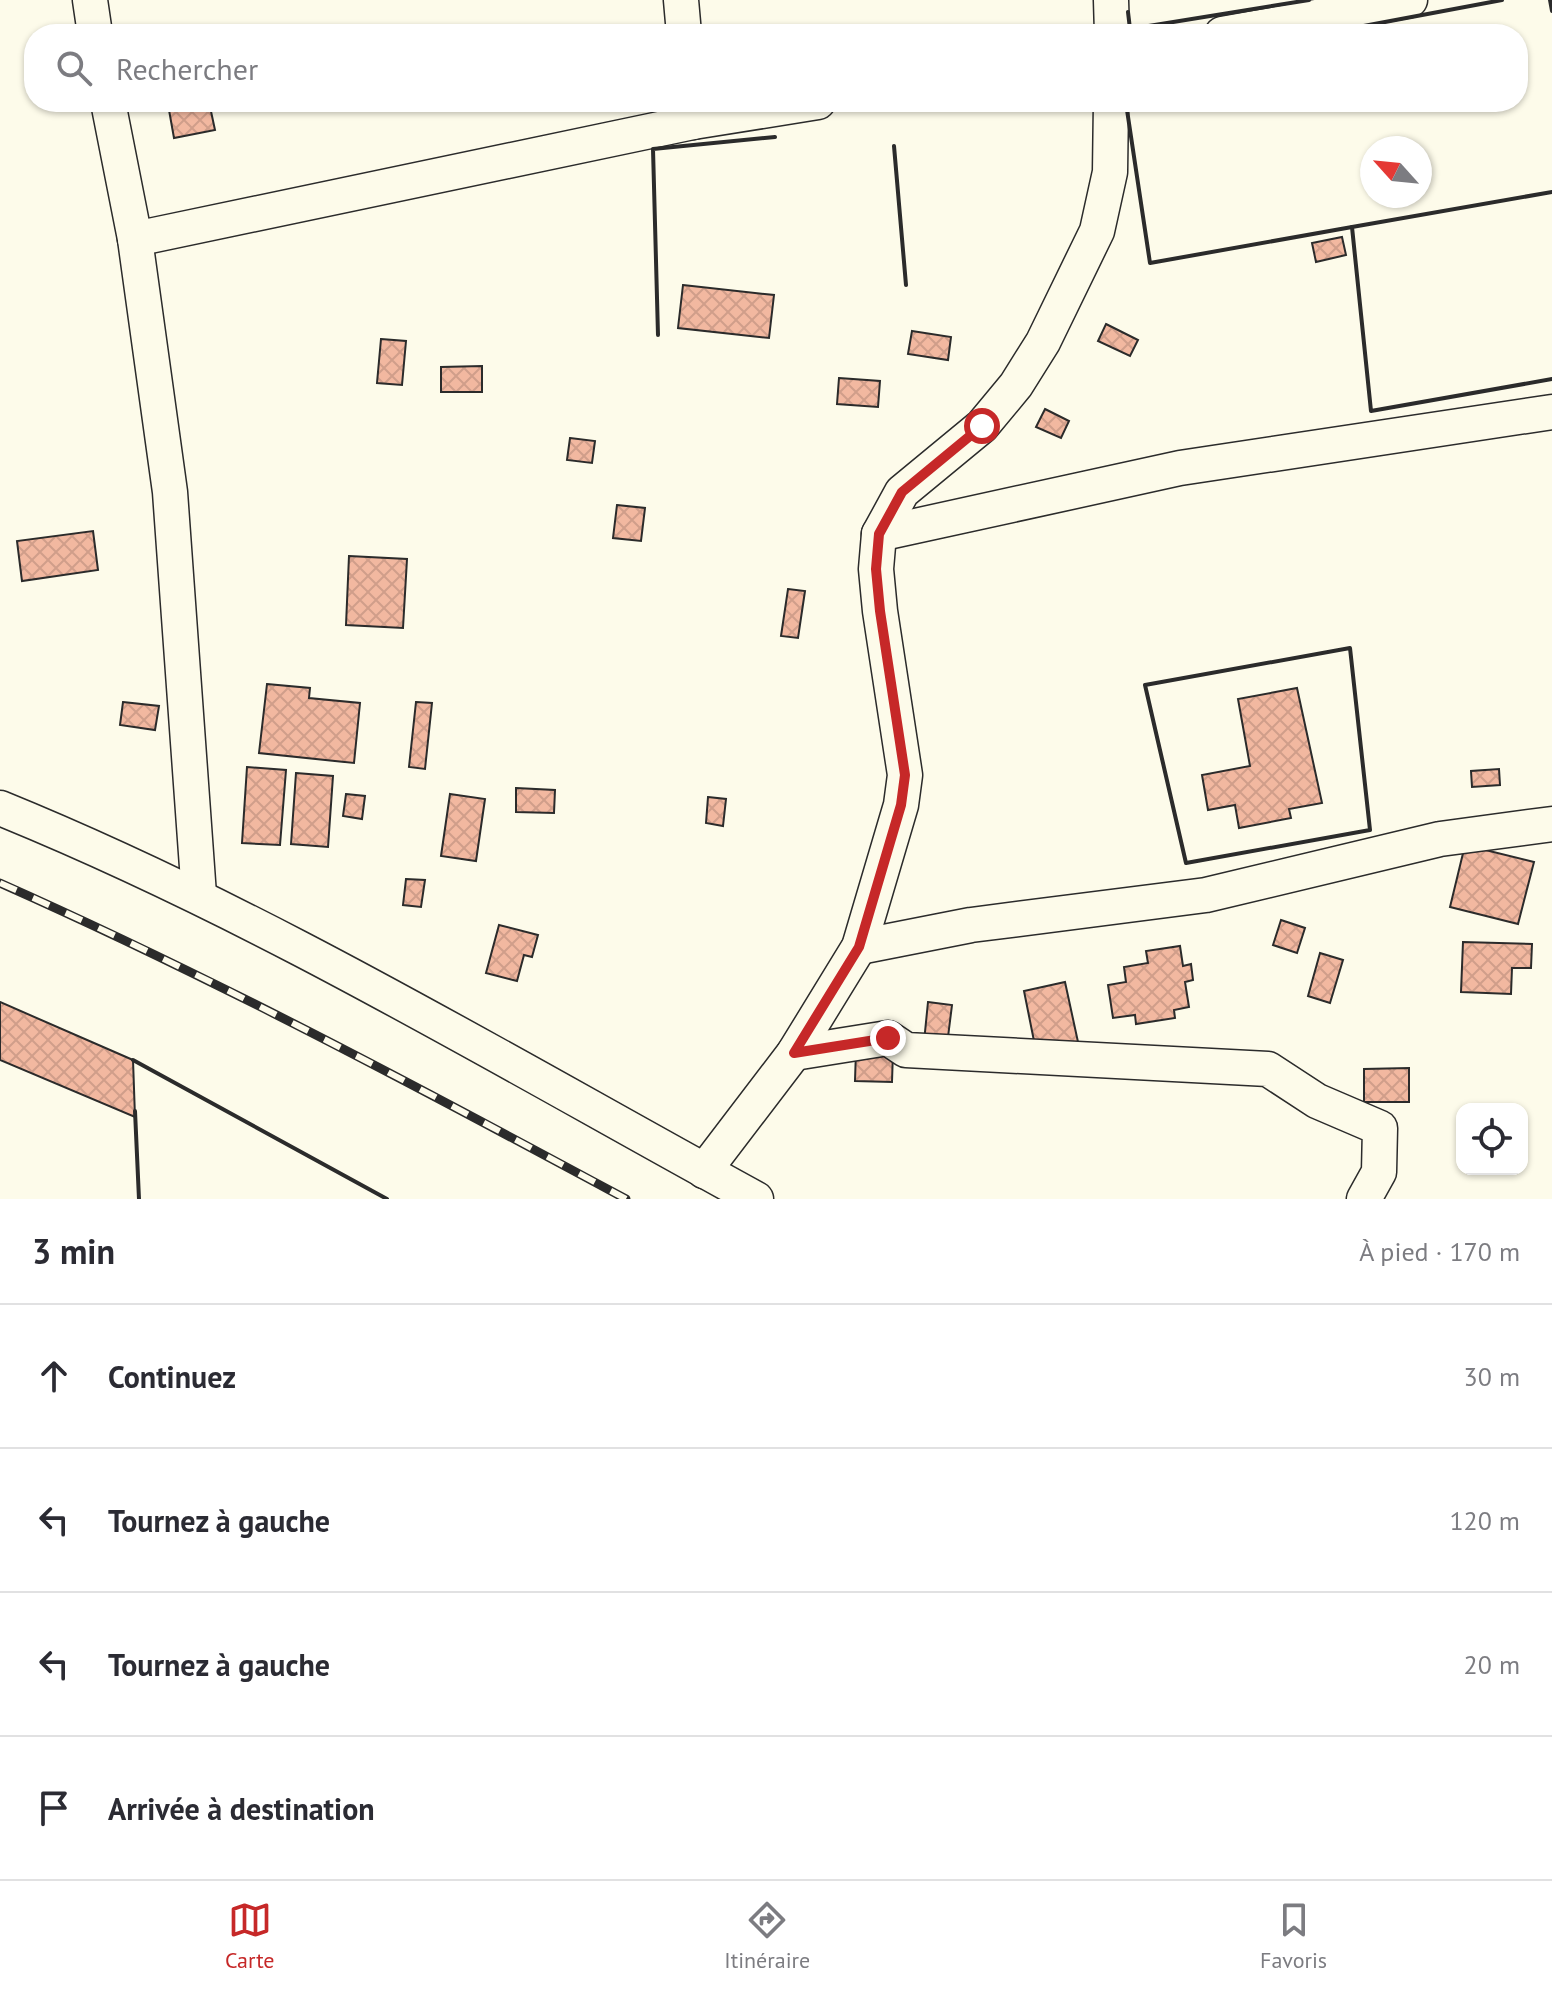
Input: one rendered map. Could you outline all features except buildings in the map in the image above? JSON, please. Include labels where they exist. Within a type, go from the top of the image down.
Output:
[{"type":"street","points":[[90,0],[94,24]]},
{"type":"street","points":[[681,0],[683,24]]},
{"type":"street","points":[[1111,0],[1112,24]]},
{"type":"street","points":[[1277,24],[1410,0]]},
{"type":"street","points":[[110,112],[135,239],[170,492],[199,895]]},
{"type":"street","points":[[135,239],[692,112]]},
{"type":"street","points":[[704,1171],[794,1053],[859,947],[901,805],[905,775],[880,611],[876,569],[879,534],[902,492],[982,426],[1016,385],[1043,342],[1097,231],[1110,172],[1111,112]]},
{"type":"street","points":[[879,534],[1180,468],[1552,412]]},
{"type":"street","points":[[0,808],[199,895],[756,1199]]},
{"type":"street","points":[[859,947],[971,925],[1206,895],[1440,839],[1552,824]]},
{"type":"street","points":[[794,1053],[888,1038],[906,1050],[1268,1069],[1317,1101],[1380,1128],[1379,1172],[1364,1199]]},
{"type":"railway","points":[[0,883],[238,995],[626,1199]]},
{"type":"wall","points":[[1161,24],[1309,0]]},
{"type":"wall","points":[[1374,24],[1502,0]]},
{"type":"wall","points":[[1550,0],[1552,11]]},
{"type":"wall","points":[[1128,12],[1129,24]]},
{"type":"wall","points":[[1127,112],[1150,263],[1352,227]]},
{"type":"wall","points":[[658,335],[653,149],[775,137]]},
{"type":"wall","points":[[894,146],[906,285]]},
{"type":"wall","points":[[1552,192],[1352,227],[1371,411],[1552,379]]},
{"type":"wall","points":[[1350,648],[1370,830],[1186,863],[1145,685],[1350,648]]},
{"type":"wall","points":[[133,1060],[387,1199]]},
{"type":"wall","points":[[135,1111],[139,1199]]},
{"type":"route","points":[[888,1038],[794,1053],[859,947],[901,805],[905,775],[892,707],[880,611],[876,569],[879,534],[888,512],[902,492],[982,426]]}]
